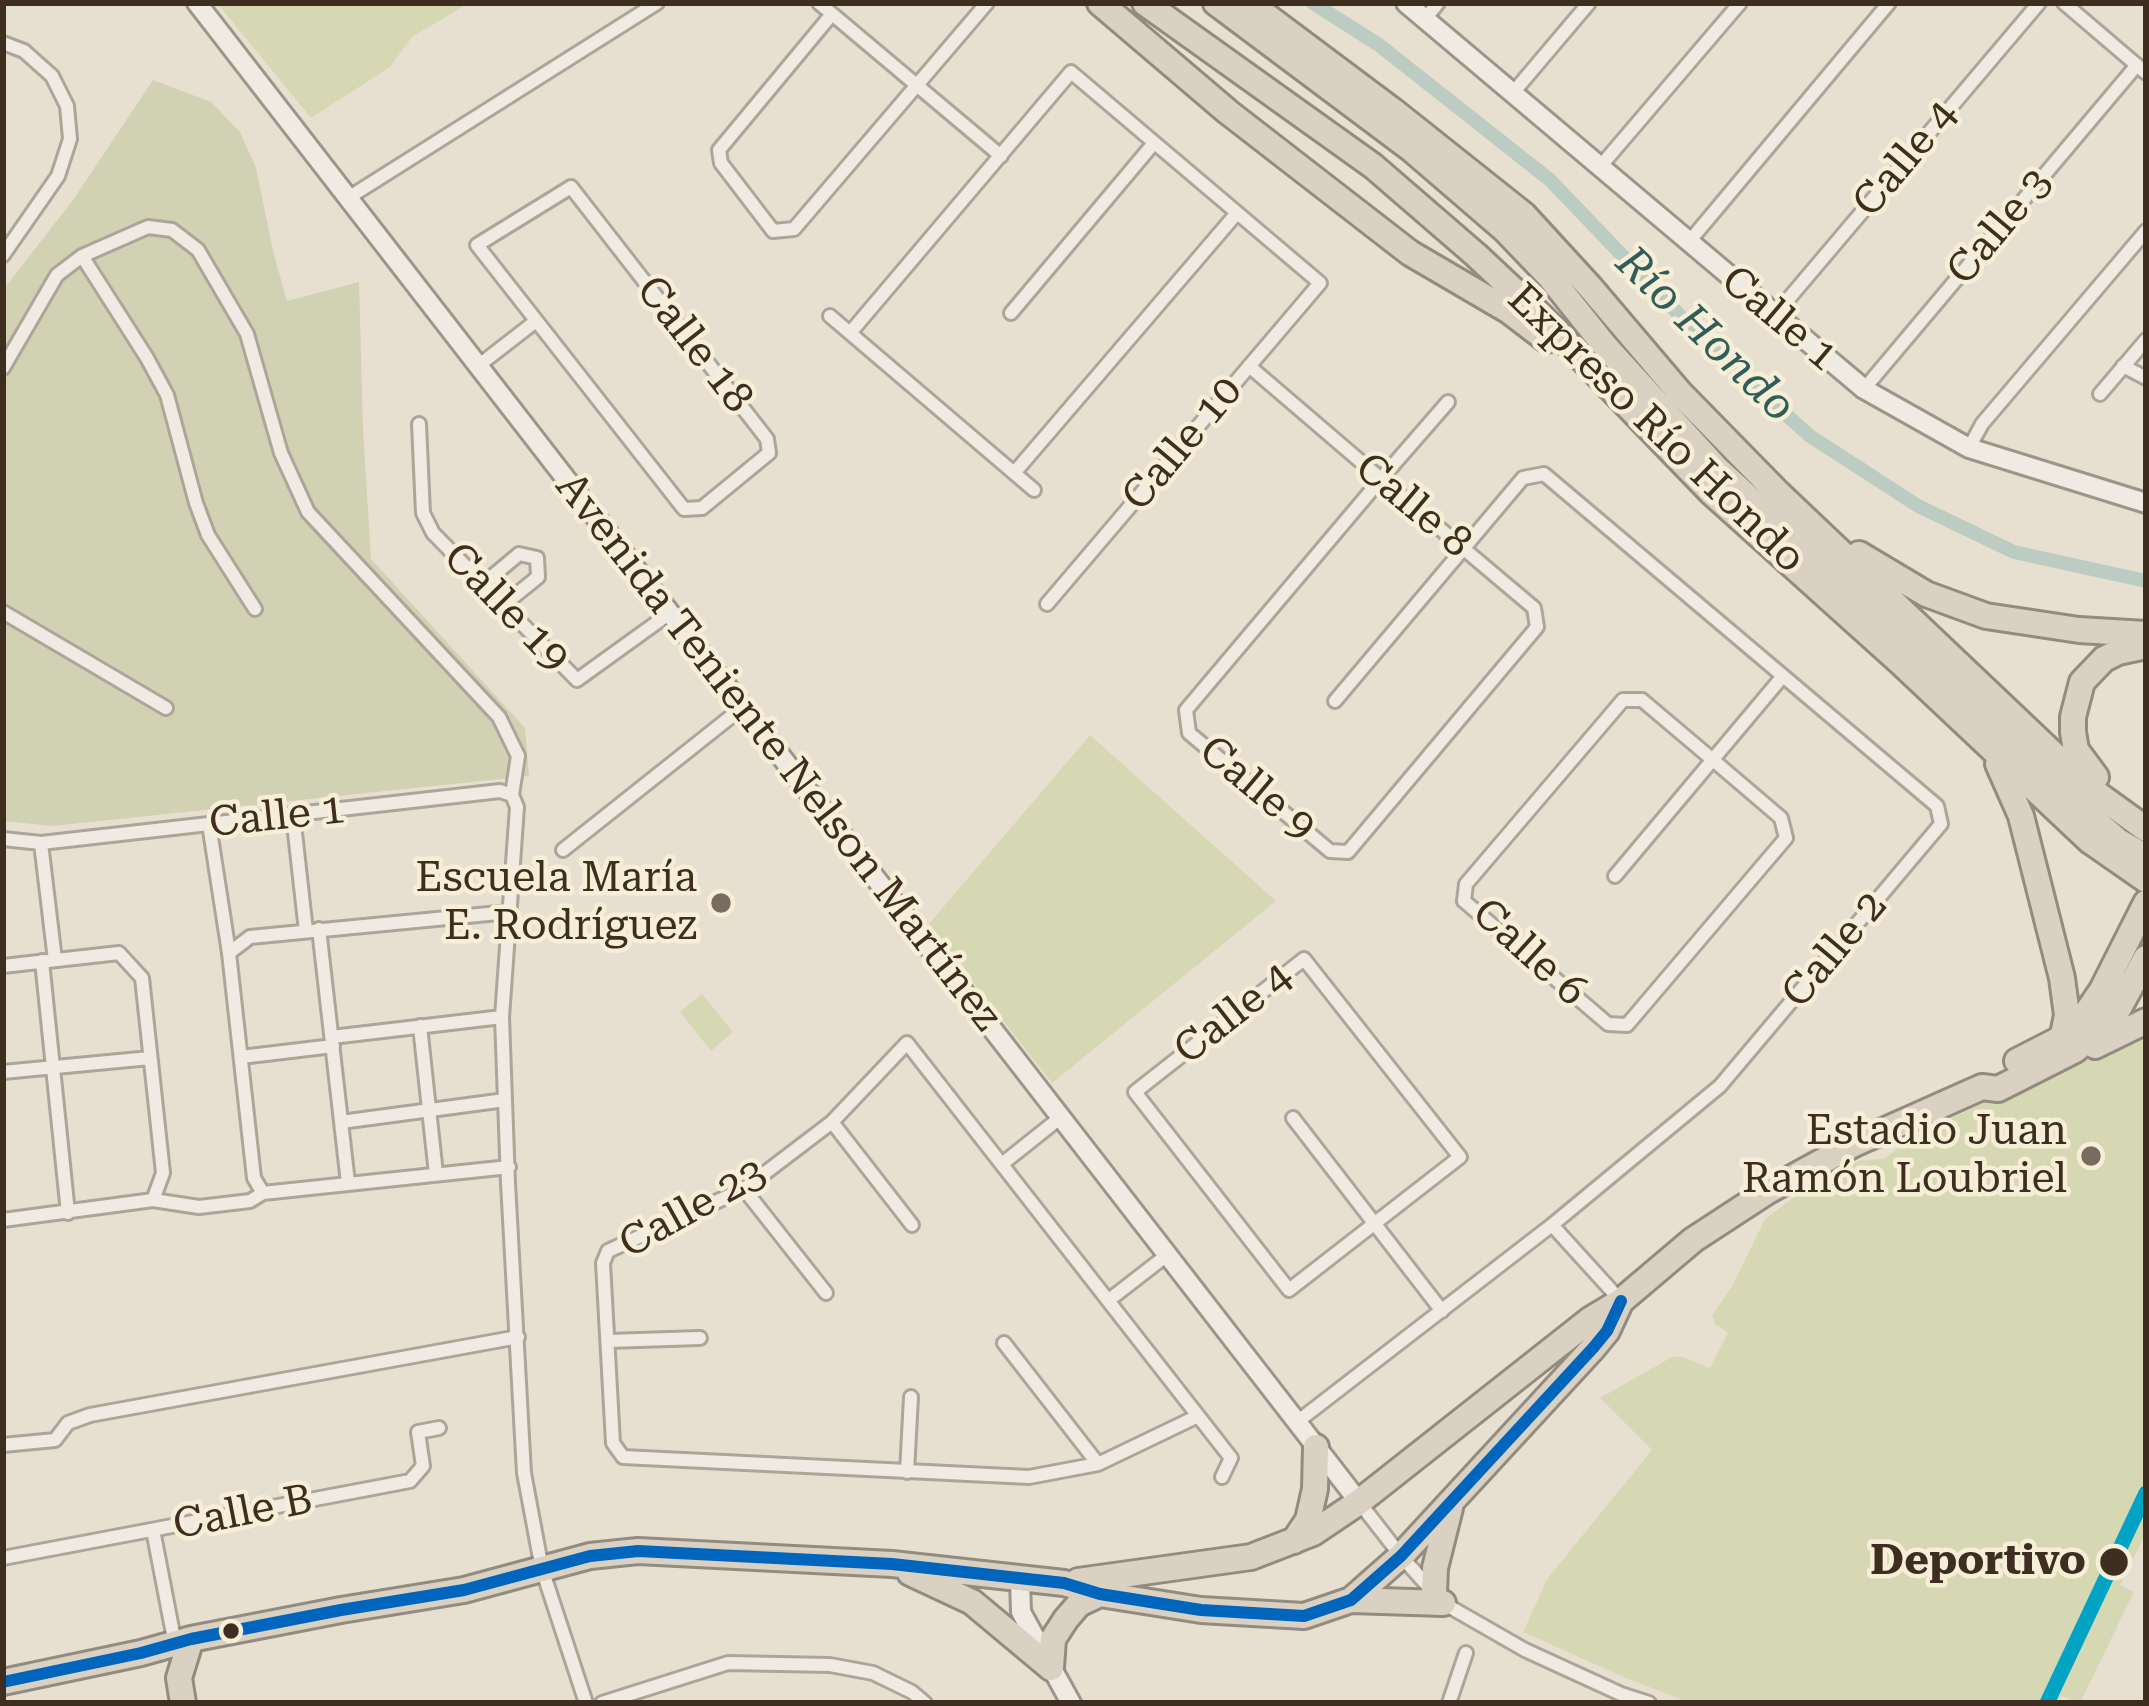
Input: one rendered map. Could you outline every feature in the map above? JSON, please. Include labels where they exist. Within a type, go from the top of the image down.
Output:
[{"type":"highway","points":[[1100,3],[1228,112],[1410,253],[1509,311],[1543,337],[1649,430]]},
{"type":"highway","name":"Expreso Río Hondo","points":[[1145,3],[1373,166],[1476,255],[1711,492],[2090,841],[2128,838]]},
{"type":"highway","points":[[1161,3],[1250,68],[1304,116]]},
{"type":"highway","points":[[1216,3],[1411,149],[1505,230],[1718,470],[1928,661],[2077,806],[2128,838],[2146,856]]},
{"type":"highway","name":"Expreso Río Hondo","points":[[1249,3],[1524,215],[1680,392],[1778,493],[2089,788],[2128,838],[2146,880]]},
{"type":"highway","points":[[1778,493],[1802,505],[1861,556],[1926,594],[1986,616],[2146,631]]},
{"type":"highway","points":[[2128,838],[2076,750],[2073,717],[2082,682],[2096,665],[2118,652],[2146,646]]},
{"type":"highway","points":[[1988,746],[2021,815],[2062,978],[2069,1043]]},
{"type":"highway","points":[[1064,1583],[1251,1557],[1313,1533],[1591,1319],[1621,1301],[1693,1240],[1768,1191],[1855,1144],[1982,1087],[1998,1089],[2069,1043],[2102,1028],[2146,903]]},
{"type":"highway","points":[[2113,996],[2146,958]]},
{"type":"highway","points":[[2062,978],[2088,994],[2113,996],[2146,1018],[2090,1049],[2069,1043]]},
{"type":"highway","points":[[1351,1600],[1401,1556],[1593,1348],[1621,1301]]},
{"type":"highway","points":[[1294,1540],[1307,1520],[1315,1490],[1316,1447]]},
{"type":"highway","points":[[3,1682],[341,1610],[464,1591],[590,1556],[638,1551],[892,1564],[1064,1583],[1100,1594],[1201,1610],[1304,1616],[1351,1600],[1438,1598],[1435,1568],[1451,1501]]},
{"type":"highway","points":[[892,1564],[972,1602],[1051,1668]]},
{"type":"highway","points":[[1155,1603],[1159,1583],[1203,1564]]},
{"type":"highway","points":[[1051,1668],[1053,1639],[1066,1619],[1079,1604],[1100,1594]]},
{"type":"highway","points":[[181,1690],[183,1642]]},
{"type":"highway","points":[[141,1653],[170,1668],[181,1690]]},
{"type":"street","name":"Avenida Teniente Nelson Martínez","points":[[196,3],[1359,1502]]},
{"type":"street","points":[[349,199],[657,3]]},
{"type":"street","points":[[819,3],[1001,156]]},
{"type":"street","points":[[832,14],[719,150],[721,163],[773,231],[794,230],[986,3]]},
{"type":"street","name":"Calle 1","points":[[1406,3],[1864,389],[1969,448],[2146,503]]},
{"type":"street","points":[[1425,19],[1438,3]]},
{"type":"street","points":[[1512,94],[1589,3]]},
{"type":"street","points":[[1599,168],[1740,3]]},
{"type":"street","points":[[1688,243],[1889,3]]},
{"type":"street","name":"Calle 4","points":[[1774,316],[2039,3]]},
{"type":"street","points":[[2064,3],[2141,69]]},
{"type":"street","points":[[3,43],[24,51],[52,76],[67,106],[70,139],[58,176],[3,255]]},
{"type":"street","name":"Calle 3","points":[[1864,389],[2141,69]]},
{"type":"street","points":[[850,333],[1071,72],[1237,213],[1015,472]]},
{"type":"street","points":[[1010,313],[1154,143]]},
{"type":"street","name":"Calle 18","points":[[571,187],[767,439],[770,453],[702,508],[684,509],[536,321],[477,245],[571,187]]},
{"type":"street","name":"Calle 10","points":[[1047,604],[1320,283],[1237,213]]},
{"type":"street","points":[[3,368],[57,275],[82,256],[148,227],[172,230],[198,250],[247,334],[281,453],[308,512],[499,717],[518,756],[512,795],[518,807],[502,1017],[524,1472],[542,1569],[586,1703]]},
{"type":"street","points":[[1969,448],[1982,424],[2146,231]]},
{"type":"street","points":[[82,256],[167,394],[208,535],[255,609]]},
{"type":"street","points":[[830,316],[1034,490]]},
{"type":"street","points":[[478,366],[536,321]]},
{"type":"street","points":[[2100,394],[2146,340]]},
{"type":"street","name":"Calle 8","points":[[1249,366],[1534,608],[1538,627],[1513,656]]},
{"type":"street","points":[[2123,366],[2146,378]]},
{"type":"street","name":"Calle 9","points":[[1448,402],[1186,710],[1189,733],[1330,851],[1348,852],[1513,656]]},
{"type":"street","name":"Calle 19","points":[[419,424],[424,513],[433,533],[577,680],[670,613]]},
{"type":"street","name":"Calle 2","points":[[1297,1422],[1552,1225],[1720,1086],[1941,824],[1937,806],[1544,474],[1523,478],[1463,549]]},
{"type":"street","points":[[1335,701],[1463,549]]},
{"type":"street","points":[[482,585],[520,554],[537,558],[538,577],[502,606]]},
{"type":"street","points":[[3,612],[166,707]]},
{"type":"street","points":[[1615,876],[1784,676]]},
{"type":"street","name":"Calle 6","points":[[1623,700],[1642,700],[1713,760],[1781,818],[1786,838],[1628,1025],[1608,1024],[1464,901],[1466,884],[1623,700]]},
{"type":"street","points":[[563,850],[743,707]]},
{"type":"street","name":"Calle 1","points":[[3,838],[41,842],[500,791],[512,795]]},
{"type":"street","points":[[293,815],[333,1042],[348,1183]]},
{"type":"street","points":[[209,824],[254,1178],[263,1192]]},
{"type":"street","points":[[41,842],[53,1068],[68,1214]]},
{"type":"street","points":[[229,953],[250,937],[509,912]]},
{"type":"street","points":[[3,966],[119,953],[142,978],[163,1173],[153,1200]]},
{"type":"street","name":"Calle 4","points":[[1304,959],[1460,1157],[1374,1224],[1289,1290],[1135,1092],[1304,959]]},
{"type":"street","points":[[241,1057],[502,1017]]},
{"type":"street","points":[[420,1026],[436,1174]]},
{"type":"street","name":"Calle 23","points":[[1198,1416],[1098,1464],[1029,1477],[623,1456],[613,1444],[603,1263],[608,1251],[744,1189],[832,1122],[908,1043],[1231,1458],[1222,1477]]},
{"type":"street","points":[[3,1072],[150,1058]]},
{"type":"street","points":[[341,1122],[506,1100]]},
{"type":"street","points":[[1002,1163],[1061,1117]]},
{"type":"street","points":[[1293,1118],[1442,1311]]},
{"type":"street","points":[[832,1122],[912,1225]]},
{"type":"street","points":[[3,1220],[153,1200],[200,1207],[250,1201],[263,1192],[508,1167]]},
{"type":"street","points":[[744,1189],[826,1293]]},
{"type":"street","points":[[1552,1225],[1621,1301]]},
{"type":"street","points":[[1109,1300],[1167,1255]]},
{"type":"street","points":[[3,1445],[55,1440],[68,1423],[90,1415],[518,1337]]},
{"type":"street","points":[[608,1341],[700,1338]]},
{"type":"street","points":[[1004,1343],[1098,1464]]},
{"type":"street","points":[[907,1472],[911,1397]]},
{"type":"street","name":"Calle B","points":[[3,1558],[410,1481],[423,1466],[418,1432],[440,1428]]},
{"type":"street","points":[[1359,1502],[1438,1598],[1526,1650],[1648,1703]]},
{"type":"street","points":[[153,1530],[183,1642]]},
{"type":"street","points":[[1020,1579],[1022,1612],[1072,1703]]},
{"type":"street","points":[[1449,1703],[1466,1653]]},
{"type":"street","points":[[602,1703],[728,1663],[830,1665],[873,1673],[925,1703]]},
{"type":"green space","points":[[217,3],[469,3],[412,37],[390,67],[311,118]]},
{"type":"green space","points":[[153,80],[211,102],[240,132],[256,168],[287,301],[359,282],[371,559],[525,728],[529,776],[52,826],[3,821],[3,290],[73,200]]},
{"type":"green space","points":[[1090,735],[1276,901],[1052,1083],[928,925]]},
{"type":"green space","points":[[702,994],[733,1032],[711,1051],[680,1012]]},
{"type":"green space","points":[[2146,1030],[2146,1532],[2120,1585],[2134,1592],[2080,1703],[2061,1696],[2057,1703],[1690,1703],[1523,1632],[1548,1578],[1652,1450],[1600,1398],[1672,1357],[1710,1368],[1728,1333],[1715,1324],[1712,1315],[1765,1219],[1827,1176],[1861,1160],[1884,1159],[1905,1139]]},
{"type":"waterway","name":"Río Hondo","points":[[1313,3],[1379,45],[1550,180],[1709,346],[1810,436],[1918,506],[2014,552],[2146,581]]},
{"type":"transit line","points":[[3,1682],[191,1639],[464,1590],[590,1556],[638,1551],[892,1564],[1064,1583],[1100,1594],[1201,1610],[1304,1616],[1351,1600],[1401,1556],[1593,1348],[1621,1301]]},
{"type":"transit line","points":[[2047,1703],[2146,1493]]},
{"type":"place","name":"Escuela María E. Rodríguez","points":[[721,903]]},
{"type":"place","name":"Estadio Juan Ramón Loubriel","points":[[2091,1156]]},
{"type":"place","name":"Deportivo","points":[[2114,1562]]}]
